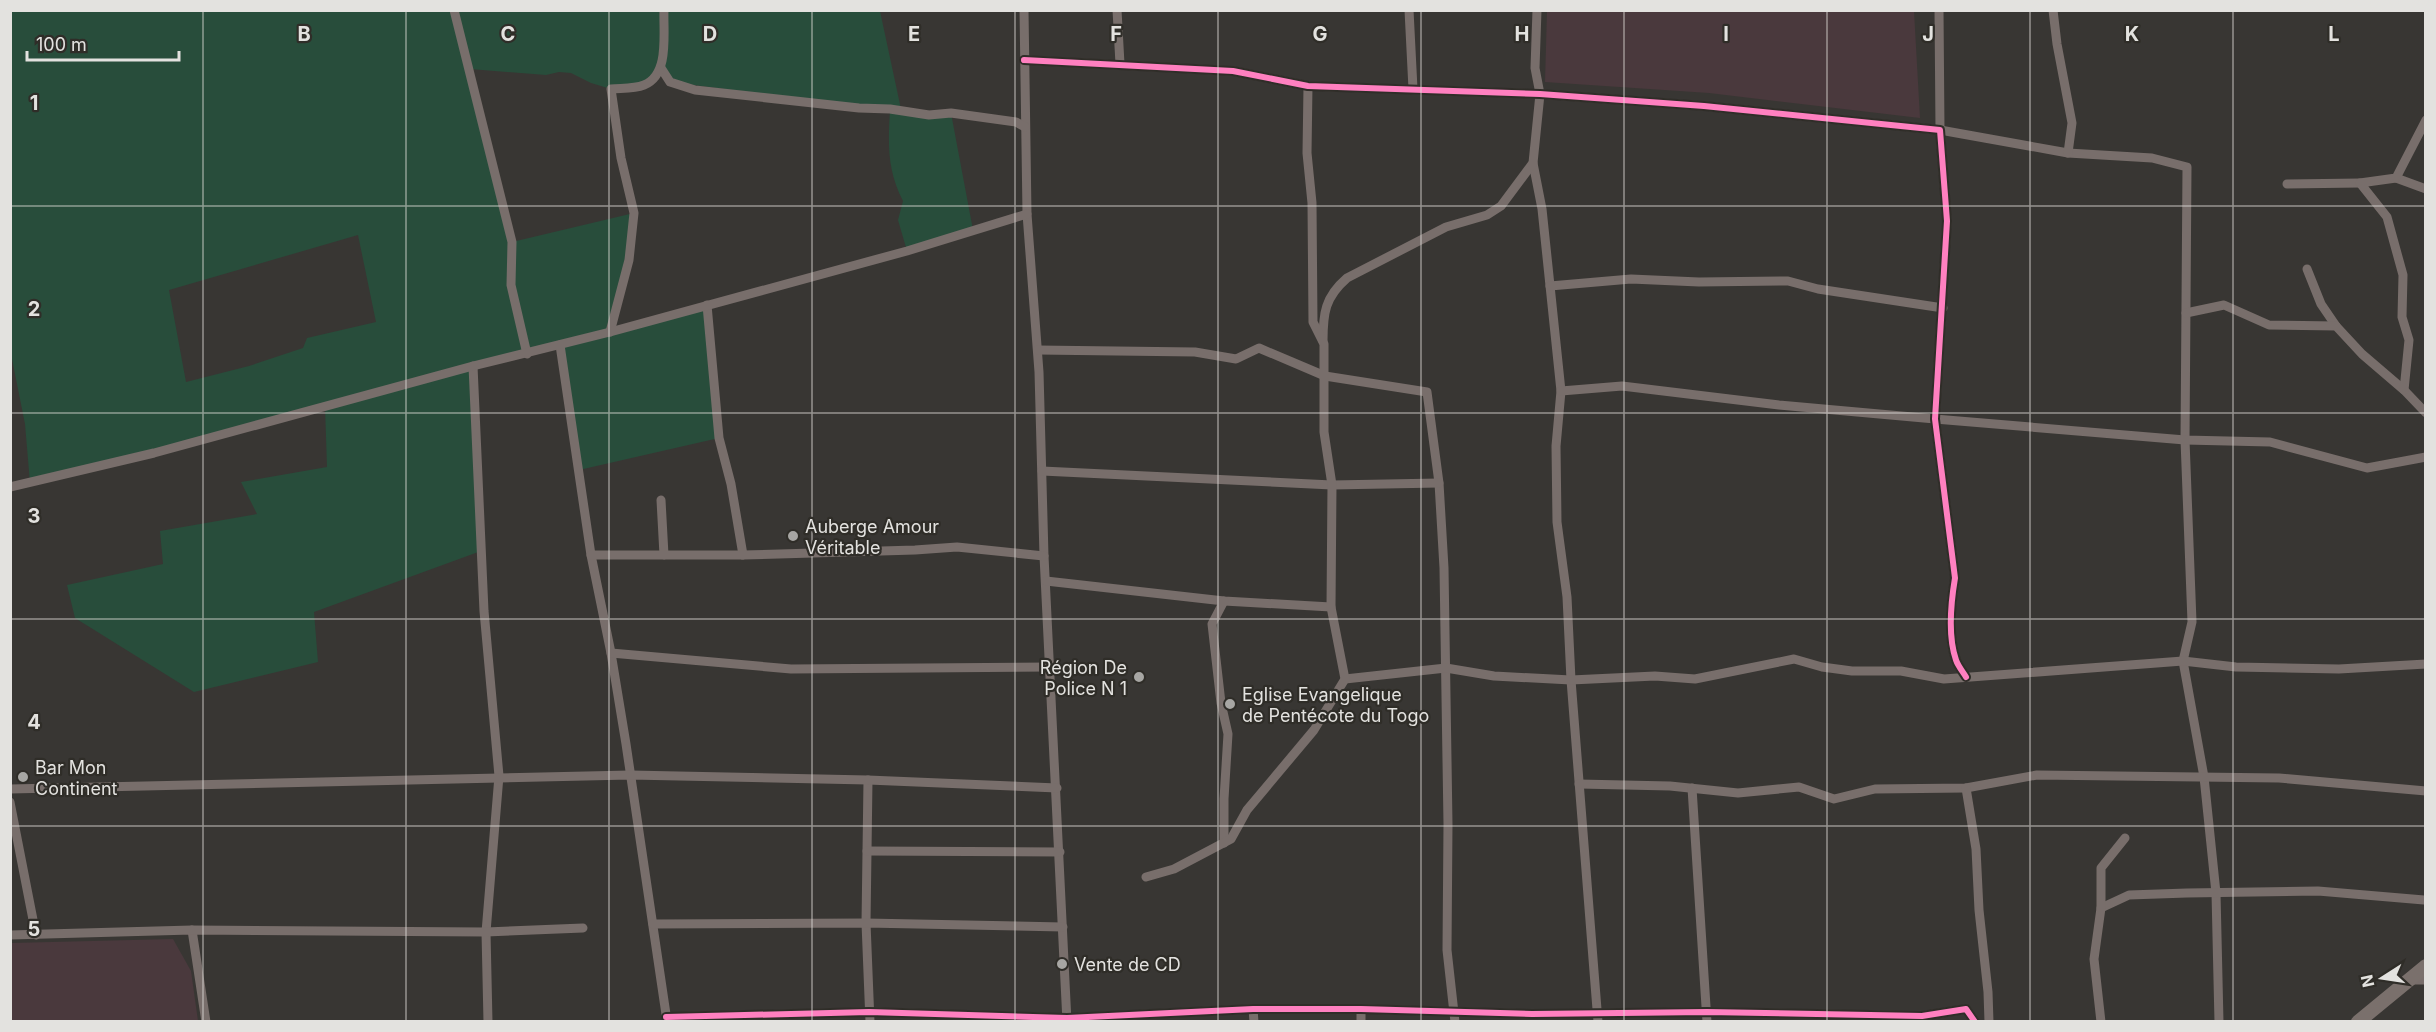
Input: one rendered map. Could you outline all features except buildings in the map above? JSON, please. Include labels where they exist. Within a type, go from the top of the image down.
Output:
[{"type":"street","points":[[454,10],[512,242],[510,285],[527,354]]},
{"type":"street","points":[[610,332],[629,260],[634,213],[621,158],[611,89],[647,84],[657,77],[661,68],[664,10]]},
{"type":"street","points":[[1024,10],[1026,214],[1038,350],[1044,556],[1067,1020]]},
{"type":"street","points":[[1117,10],[1120,64]]},
{"type":"street","points":[[1409,10],[1413,89]]},
{"type":"street","points":[[1537,10],[1535,68],[1540,94],[1533,163],[1542,209],[1561,391],[1556,446],[1557,522],[1568,597],[1571,680],[1597,1017]]},
{"type":"street","points":[[1940,10],[1940,130],[1947,221],[1935,419],[1955,570],[1951,602],[1952,632],[1956,660],[1966,677]]},
{"type":"street","points":[[2053,10],[2072,123],[2068,153]]},
{"type":"street","points":[[1024,60],[1233,71],[1308,86],[1540,94],[1704,106],[1940,130],[2068,153],[2152,158],[2187,167],[2185,440],[2192,622],[2183,661],[2204,777],[2216,893],[2218,1022]]},
{"type":"street","points":[[661,68],[670,82],[694,90],[859,108],[890,109],[929,115],[951,113],[1016,122],[1025,127]]},
{"type":"street","points":[[1308,86],[1307,153],[1312,202],[1312,322],[1324,344]]},
{"type":"street","points":[[2396,178],[2426,120]]},
{"type":"street","points":[[1146,877],[1174,869],[1231,839],[1247,810],[1314,730],[1345,679],[1331,607],[1332,485],[1324,432],[1323,317],[1334,289],[1347,278],[1446,227],[1487,215],[1501,206],[1533,163]]},
{"type":"street","points":[[2287,184],[2360,183],[2396,178],[2426,189]]},
{"type":"street","points":[[2360,183],[2387,217],[2403,275],[2402,317],[2409,340],[2404,390]]},
{"type":"street","points":[[10,487],[154,453],[473,366],[610,332],[907,251],[1026,214]]},
{"type":"street","points":[[2307,269],[2321,304],[2336,326],[2362,354],[2404,390],[2426,413]]},
{"type":"street","points":[[1550,286],[1631,279],[1699,282],[1788,281],[1818,289],[1943,308]]},
{"type":"street","points":[[708,305],[719,438],[731,484],[743,555]]},
{"type":"street","points":[[2186,314],[2224,305],[2269,325],[2336,326]]},
{"type":"street","points":[[560,345],[591,555],[611,653],[667,1019],[870,1017],[1067,1020],[1162,1017],[1253,1009],[1361,1009],[1455,1017],[1922,1018],[1966,1009],[1975,1022]]},
{"type":"street","points":[[1038,350],[1195,352],[1236,359],[1259,348],[1325,376],[1427,392],[1439,483],[1444,568],[1449,824],[1447,950],[1455,1017]]},
{"type":"street","points":[[473,366],[484,611],[499,776],[486,932],[488,1022]]},
{"type":"street","points":[[1561,391],[1622,386],[1779,405],[1935,419],[2185,440],[2270,442],[2367,468],[2426,457]]},
{"type":"street","points":[[1042,471],[1332,485],[1439,483]]},
{"type":"street","points":[[661,501],[664,555]]},
{"type":"street","points":[[591,555],[743,555],[957,547],[1044,556]]},
{"type":"street","points":[[1046,581],[1224,601],[1331,607]]},
{"type":"street","points":[[1224,601],[1212,624],[1221,703],[1228,734],[1224,843]]},
{"type":"street","points":[[611,653],[791,669],[1050,667]]},
{"type":"street","points":[[1345,679],[1446,668],[1494,676],[1571,680],[1655,676],[1695,679],[1794,659],[1822,667],[1852,671],[1901,671],[1944,679],[2183,661],[2236,667],[2339,669],[2426,664]]},
{"type":"street","points":[[10,789],[120,785],[328,783],[499,776],[630,775],[868,780],[1057,788]]},
{"type":"street","points":[[1580,784],[1692,788],[1738,793],[1799,787],[1834,799],[1875,789],[1966,788],[2037,775],[2279,778],[2426,791]]},
{"type":"street","points":[[868,780],[866,923],[870,1017]]},
{"type":"street","points":[[1692,788],[1707,1017]]},
{"type":"street","points":[[1966,788],[1976,849],[1978,910],[1988,992],[1989,1022]]},
{"type":"street","points":[[10,802],[36,935]]},
{"type":"street","points":[[2101,1022],[2094,959],[2101,908],[2100,868],[2125,838]]},
{"type":"street","points":[[867,851],[1060,852]]},
{"type":"street","points":[[2101,908],[2129,895],[2318,891],[2425,898]]},
{"type":"street","points":[[653,924],[866,923],[1063,927]]},
{"type":"street","points":[[10,935],[192,930],[486,932],[583,928]]},
{"type":"street","points":[[192,930],[206,1022]]},
{"type":"street","points":[[2358,1022],[2418,980],[2426,966]]},
{"type":"street","points":[[1253,1009],[1254,1022]]},
{"type":"street","points":[[1361,1009],[1361,1022]]},
{"type":"shaded area","points":[[1547,11],[1914,11],[1920,118],[1709,93],[1545,82]]},
{"type":"shaded area","points":[[173,939],[191,971],[198,1021],[11,1021],[11,943]]},
{"type":"green space","points":[[10,11],[880,11],[901,109],[951,113],[973,230],[907,251],[898,220],[903,201],[891,168],[890,110],[670,82],[661,68],[647,84],[611,89],[591,83],[571,73],[559,72],[546,75],[470,69],[512,242],[634,213],[611,331],[707,305],[719,438],[579,470],[560,346],[474,368],[481,551],[314,612],[318,662],[194,692],[75,618],[67,585],[163,564],[160,531],[257,514],[241,482],[327,467],[325,406],[30,483],[25,424],[10,349]],"holes":[[[358,235],[376,322],[307,338],[303,348],[249,366],[186,382],[169,290]]]},
{"type":"cycle path","points":[[1024,60],[1233,71],[1308,86],[1540,94],[1704,106],[1940,130],[1947,221],[1935,419],[1955,578],[1951,608],[1953,651],[1966,677]]},
{"type":"cycle path","points":[[666,1017],[869,1012],[1067,1018],[1253,1009],[1361,1009],[1532,1014],[1707,1012],[1922,1016],[1966,1009],[1975,1022]]},
{"type":"place","name":"Auberge Amour Véritable","points":[[793,536]]},
{"type":"place","name":"Région De Police N 1","points":[[1139,677]]},
{"type":"place","name":"Eglise Evangelique de Pentécote du Togo","points":[[1230,704]]},
{"type":"place","name":"Bar Mon Continent","points":[[23,777]]},
{"type":"place","name":"Vente de CD","points":[[1062,964]]}]
